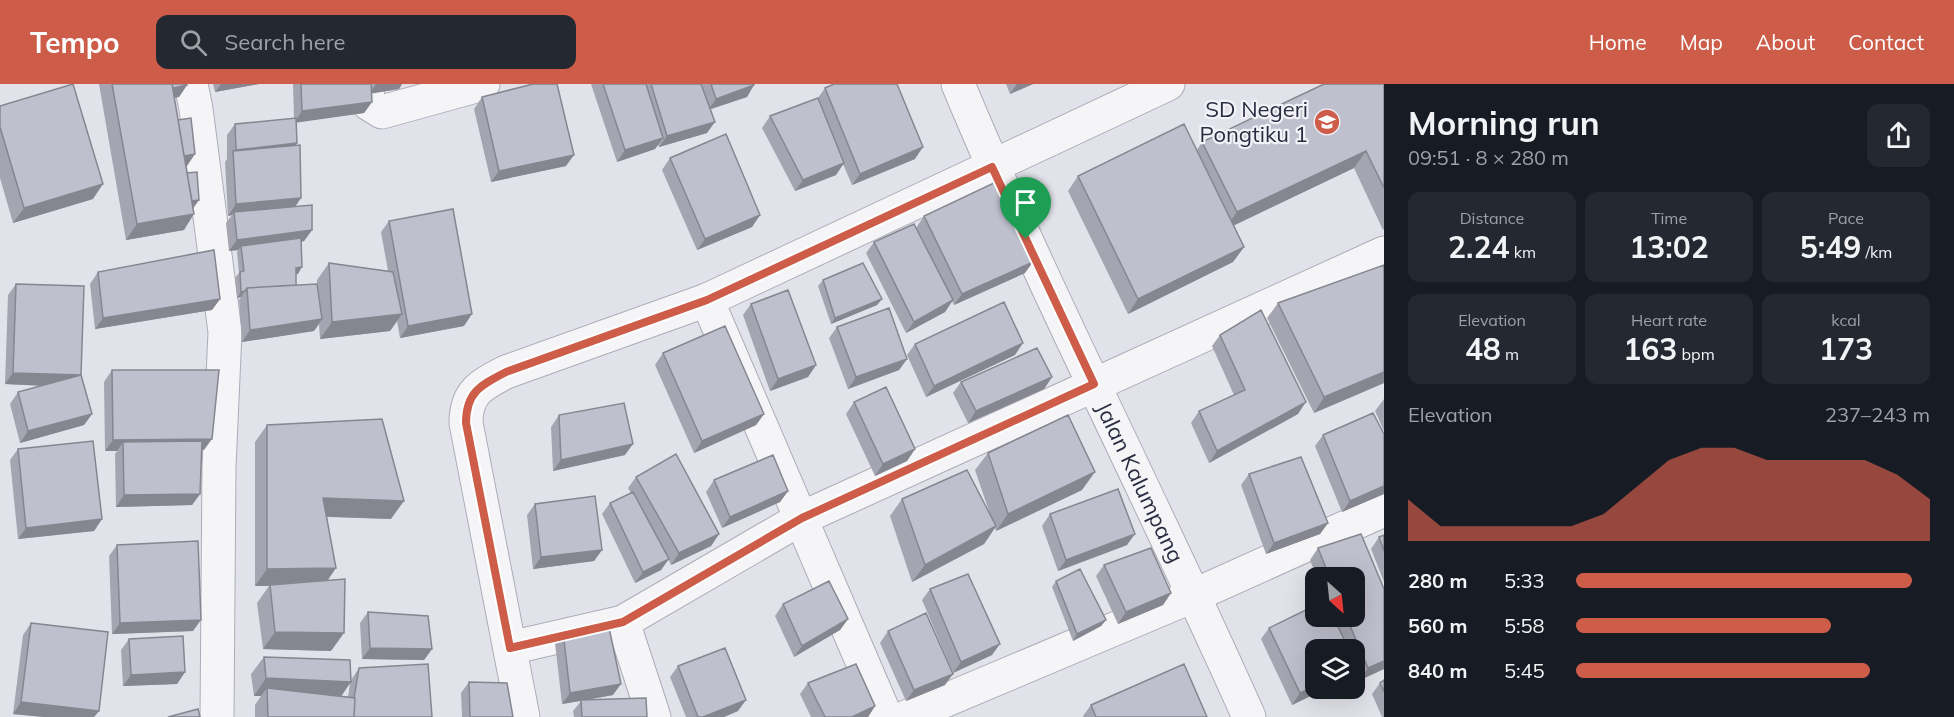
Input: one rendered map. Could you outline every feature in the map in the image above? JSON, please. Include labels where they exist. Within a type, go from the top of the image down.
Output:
[{"type":"street","points":[[191,84],[225,332],[219,467],[217,717]]},
{"type":"street","points":[[366,84],[369,104],[382,112],[483,84]]},
{"type":"street","name":"Jalan Kalumpang","points":[[958,84],[992,167],[1195,595],[1249,717]]},
{"type":"street","points":[[523,717],[466,423],[466,410],[480,386],[506,372],[707,300],[1168,84]]},
{"type":"street","points":[[510,648],[623,622],[802,518],[1384,253]]},
{"type":"street","points":[[707,300],[886,717]]},
{"type":"street","points":[[906,717],[1195,595],[1384,510]]},
{"type":"street","points":[[623,622],[654,717]]},
{"type":"building","points":[[73,84],[103,184],[24,208],[0,127],[0,106]]},
{"type":"building","points":[[112,84],[172,84],[194,214],[137,224]]},
{"type":"building","points":[[172,84],[186,84],[187,85],[173,88]]},
{"type":"building","points":[[301,84],[371,84],[372,102],[302,111]]},
{"type":"building","points":[[533,84],[557,84],[574,155],[499,171],[482,97]]},
{"type":"building","points":[[603,84],[646,84],[663,138],[625,150]]},
{"type":"building","points":[[651,84],[701,84],[715,122],[667,136]]},
{"type":"building","points":[[711,84],[754,84],[754,85],[716,99]]},
{"type":"building","points":[[834,84],[897,84],[923,147],[860,174],[825,88]]},
{"type":"building","name":"SD Negeri Pongtiku 1","points":[[1324,84],[1384,84],[1384,188],[1366,151],[1237,212],[1202,142]]},
{"type":"building","points":[[818,98],[844,163],[803,180],[770,116]]},
{"type":"building","points":[[191,118],[195,154],[184,156],[178,120]]},
{"type":"building","points":[[296,118],[297,143],[236,150],[235,124]]},
{"type":"building","points":[[1184,124],[1244,247],[1138,299],[1078,176]]},
{"type":"building","points":[[726,134],[760,215],[705,239],[670,158]]},
{"type":"building","points":[[300,145],[301,198],[236,204],[233,151]]},
{"type":"building","points":[[197,172],[199,200],[192,201],[187,173]]},
{"type":"building","points":[[998,181],[1033,262],[962,294],[924,216]]},
{"type":"building","points":[[312,205],[312,230],[237,240],[234,212]]},
{"type":"building","points":[[453,209],[472,314],[408,326],[389,221]]},
{"type":"building","points":[[914,224],[953,300],[914,322],[874,242]]},
{"type":"building","points":[[301,238],[302,267],[296,268],[296,285],[247,288],[241,292],[240,272],[244,271],[241,246]]},
{"type":"building","points":[[214,250],[220,299],[103,318],[98,272]]},
{"type":"building","points":[[329,263],[393,272],[402,314],[332,322]]},
{"type":"building","points":[[863,263],[882,299],[835,318],[823,280]]},
{"type":"building","points":[[1384,265],[1384,372],[1324,397],[1278,303]]},
{"type":"building","points":[[16,284],[84,286],[81,375],[13,373]]},
{"type":"building","points":[[317,284],[322,319],[250,330],[247,288]]},
{"type":"building","points":[[788,290],[816,365],[778,379],[751,304]]},
{"type":"building","points":[[1004,302],[1023,343],[934,386],[915,344]]},
{"type":"building","points":[[889,308],[907,359],[856,377],[837,327]]},
{"type":"building","points":[[1261,310],[1306,402],[1217,451],[1199,411],[1245,390],[1220,335]]},
{"type":"building","points":[[725,326],[764,414],[702,441],[663,353]]},
{"type":"building","points":[[1037,348],[1052,377],[976,411],[961,382]]},
{"type":"building","points":[[112,370],[219,370],[212,439],[113,440]]},
{"type":"building","points":[[81,375],[92,414],[28,431],[18,392]]},
{"type":"building","points":[[886,387],[915,449],[883,464],[854,402]]},
{"type":"building","points":[[624,403],[633,444],[561,460],[559,415]]},
{"type":"building","points":[[1373,413],[1384,434],[1384,486],[1350,501],[1323,435]]},
{"type":"building","points":[[1068,415],[1095,472],[1008,514],[988,453]]},
{"type":"building","points":[[382,419],[404,501],[323,498],[336,568],[267,569],[267,425]]},
{"type":"building","points":[[93,441],[102,519],[26,528],[18,449]]},
{"type":"building","points":[[202,441],[200,494],[124,495],[123,442]]},
{"type":"building","points":[[676,454],[719,534],[679,553],[636,477]]},
{"type":"building","points":[[773,455],[788,491],[730,517],[714,480]]},
{"type":"building","points":[[1301,457],[1328,523],[1274,543],[1249,474]]},
{"type":"building","points":[[967,470],[996,526],[925,565],[902,499]]},
{"type":"building","points":[[1118,489],[1135,534],[1066,560],[1050,514]]},
{"type":"building","points":[[633,492],[669,559],[643,572],[610,503]]},
{"type":"building","points":[[595,496],[602,550],[541,557],[535,504]]},
{"type":"building","points":[[1361,534],[1384,589],[1384,661],[1368,668],[1365,661],[1365,639],[1356,639],[1351,627],[1365,627],[1365,567],[1326,567],[1318,548]]},
{"type":"building","points":[[1384,535],[1384,551],[1379,537]]},
{"type":"building","points":[[198,541],[201,620],[120,623],[117,545]]},
{"type":"building","points":[[1151,548],[1171,593],[1126,612],[1104,565]]},
{"type":"building","points":[[1080,569],[1106,620],[1077,634],[1056,581]]},
{"type":"building","points":[[968,574],[1000,644],[961,662],[930,589]]},
{"type":"building","points":[[345,579],[344,633],[275,632],[270,585]]},
{"type":"building","points":[[829,581],[848,619],[802,646],[783,604]]},
{"type":"building","points":[[1305,610],[1305,627],[1338,627],[1344,639],[1305,639],[1305,691],[1300,693],[1269,628]]},
{"type":"building","points":[[368,612],[428,616],[432,649],[370,648]]},
{"type":"building","points":[[926,613],[953,674],[914,690],[888,631]]},
{"type":"building","points":[[31,623],[108,632],[99,711],[21,702]]},
{"type":"building","points":[[608,623],[621,684],[570,693],[563,631]]},
{"type":"building","points":[[183,636],[185,672],[131,675],[129,639]]},
{"type":"building","points":[[725,648],[746,700],[698,717],[678,666]]},
{"type":"building","points":[[264,657],[350,660],[351,682],[266,678]]},
{"type":"building","points":[[428,664],[432,717],[354,717],[354,698],[359,668]]},
{"type":"building","points":[[856,664],[875,706],[852,717],[825,717],[808,683]]},
{"type":"building","points":[[1184,664],[1207,717],[1096,717],[1091,705]]},
{"type":"building","points":[[1384,680],[1384,692],[1380,683]]},
{"type":"building","points":[[469,682],[507,683],[513,717],[470,717]]},
{"type":"building","points":[[267,688],[355,698],[354,717],[268,717]]},
{"type":"building","points":[[646,698],[647,717],[582,717],[581,700]]},
{"type":"building","points":[[198,709],[200,717],[168,717]]},
{"type":"place","name":"SD Negeri Pongtiku 1","points":[[1327,122]]},
{"type":"route","points":[[992,167],[1026,239],[1094,384],[802,518],[623,622],[510,648],[466,423],[466,410],[480,386],[506,372],[707,300],[992,167]]}]
